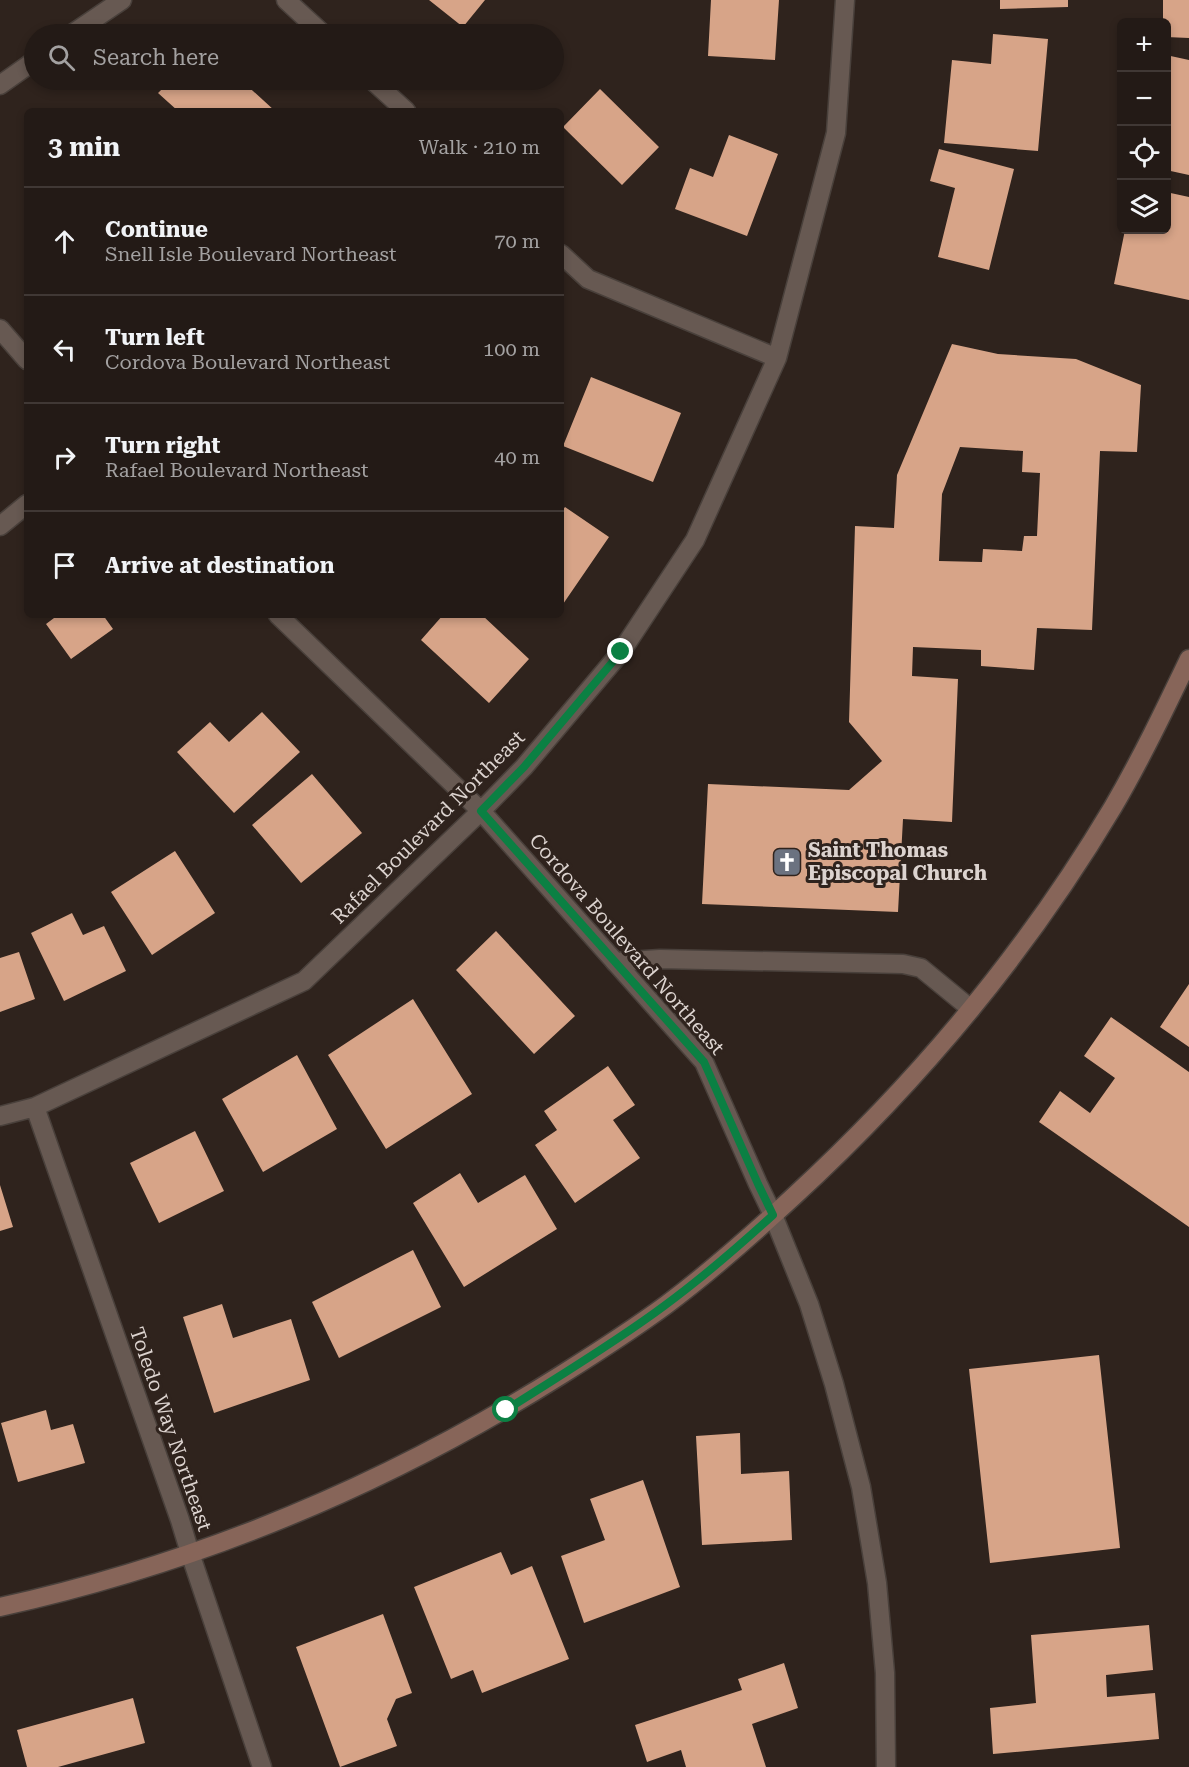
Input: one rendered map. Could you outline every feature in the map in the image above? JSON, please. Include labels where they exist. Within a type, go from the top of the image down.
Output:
[{"type":"street","points":[[87,24],[122,0]]},
{"type":"street","points":[[285,0],[312,24]]},
{"type":"street","name":"Rafael Boulevard Northeast","points":[[0,1116],[35,1107],[304,981],[524,767],[621,652],[695,540],[777,358],[836,133],[845,0]]},
{"type":"street","points":[[0,85],[24,68]]},
{"type":"street","points":[[383,90],[403,108]]},
{"type":"street","points":[[564,257],[588,279],[777,358]]},
{"type":"street","points":[[0,330],[24,357]]},
{"type":"street","points":[[0,526],[24,506]]},
{"type":"street","name":"Cordova Boulevard Northeast","points":[[281,618],[481,811],[704,1062],[773,1215],[809,1304],[834,1384],[861,1487],[877,1583],[885,1685],[886,1767]]},
{"type":"street","points":[[0,1608],[55,1595],[190,1553],[284,1518],[359,1486],[506,1410],[599,1351],[664,1306],[723,1260],[833,1160],[891,1102],[960,1024],[1026,938],[1071,874],[1114,805],[1189,659]]},
{"type":"street","points":[[615,962],[660,959],[903,964],[921,968],[971,1009]]},
{"type":"street","name":"Toledo Way Northeast","points":[[35,1107],[180,1520],[262,1767]]},
{"type":"building","points":[[429,0],[485,0],[465,24],[459,24]]},
{"type":"building","points":[[711,0],[779,0],[775,60],[708,56]]},
{"type":"building","points":[[1000,0],[1068,0],[1068,7],[1000,9]]},
{"type":"building","points":[[1163,0],[1189,0],[1189,38],[1171,37],[1171,18],[1163,18]]},
{"type":"building","points":[[993,34],[1048,39],[1038,151],[944,143],[952,60],[991,64]]},
{"type":"building","points":[[1171,56],[1189,60],[1189,175],[1171,171]]},
{"type":"building","points":[[600,89],[659,147],[622,185],[564,126]]},
{"type":"building","points":[[161,90],[252,90],[272,108],[175,108],[158,93]]},
{"type":"building","points":[[729,135],[778,154],[747,236],[675,209],[690,168],[713,177]]},
{"type":"building","points":[[939,149],[1014,169],[989,270],[938,257],[955,188],[930,181]]},
{"type":"building","points":[[1171,193],[1189,197],[1189,300],[1114,284],[1124,234],[1171,234]]},
{"type":"building","points":[[952,344],[998,354],[1076,359],[1141,385],[1137,452],[1100,451],[1092,630],[1037,628],[1034,670],[981,666],[981,650],[913,647],[912,676],[958,679],[952,822],[903,819],[898,912],[702,904],[708,784],[849,790],[882,761],[849,722],[855,526],[894,528],[897,475]],"holes":[[[960,447],[1023,451],[1022,472],[1040,473],[1037,536],[1024,536],[1022,551],[983,549],[982,562],[939,561],[942,494]]]},
{"type":"building","points":[[591,377],[681,413],[653,482],[564,446]]},
{"type":"building","points":[[564,508],[609,537],[564,603]]},
{"type":"building","points":[[54,618],[105,618],[113,629],[71,659],[46,624]]},
{"type":"building","points":[[440,618],[485,618],[529,659],[489,703],[421,640]]},
{"type":"building","points":[[262,712],[300,752],[234,813],[177,752],[210,722],[229,742]]},
{"type":"building","points":[[312,774],[362,833],[301,883],[252,825]]},
{"type":"building","points":[[175,851],[215,913],[152,955],[111,892]]},
{"type":"building","points":[[72,913],[83,935],[104,926],[126,971],[64,1001],[31,933]]},
{"type":"building","points":[[496,931],[575,1016],[534,1054],[456,970]]},
{"type":"building","points":[[19,952],[35,999],[0,1012],[0,958]]},
{"type":"building","points":[[1189,984],[1189,1047],[1160,1027]]},
{"type":"building","points":[[413,999],[472,1094],[386,1149],[328,1055]]},
{"type":"building","points":[[1111,1017],[1189,1072],[1189,1227],[1039,1122],[1060,1091],[1090,1113],[1115,1078],[1084,1056]]},
{"type":"building","points":[[297,1055],[337,1129],[263,1172],[222,1099]]},
{"type":"building","points":[[608,1066],[635,1105],[613,1120],[640,1158],[575,1203],[535,1145],[557,1130],[544,1111]]},
{"type":"building","points":[[195,1131],[224,1191],[159,1223],[130,1163]]},
{"type":"building","points":[[460,1173],[478,1203],[525,1175],[557,1229],[464,1287],[413,1203]]},
{"type":"building","points":[[0,1185],[13,1227],[0,1231]]},
{"type":"building","points":[[413,1250],[441,1307],[339,1358],[312,1302]]},
{"type":"building","points":[[222,1304],[233,1338],[291,1319],[310,1380],[214,1413],[183,1317]]},
{"type":"building","points":[[1099,1355],[1120,1548],[990,1563],[969,1369]]},
{"type":"building","points":[[46,1410],[51,1430],[73,1424],[85,1463],[18,1482],[1,1423]]},
{"type":"building","points":[[740,1433],[741,1474],[789,1471],[792,1540],[702,1545],[696,1436]]},
{"type":"building","points":[[643,1480],[680,1587],[584,1623],[561,1556],[605,1540],[590,1499]]},
{"type":"building","points":[[501,1552],[511,1575],[532,1566],[569,1659],[482,1693],[473,1670],[451,1679],[414,1587]]},
{"type":"building","points":[[383,1614],[412,1693],[396,1699],[387,1719],[397,1746],[340,1767],[296,1647]]},
{"type":"building","points":[[1149,1625],[1153,1670],[1106,1675],[1107,1697],[1155,1693],[1159,1739],[993,1754],[990,1708],[1036,1703],[1031,1635]]},
{"type":"building","points":[[784,1663],[798,1708],[752,1724],[766,1767],[686,1767],[681,1750],[647,1762],[635,1725],[742,1690],[738,1679]]},
{"type":"building","points":[[133,1698],[145,1743],[58,1767],[27,1767],[17,1730]]},
{"type":"place","name":"Saint Thomas Episcopal Church","points":[[787,862]]},
{"type":"route","points":[[506,1410],[599,1351],[664,1306],[723,1260],[773,1215],[704,1062],[481,811],[524,767],[621,652]]}]
